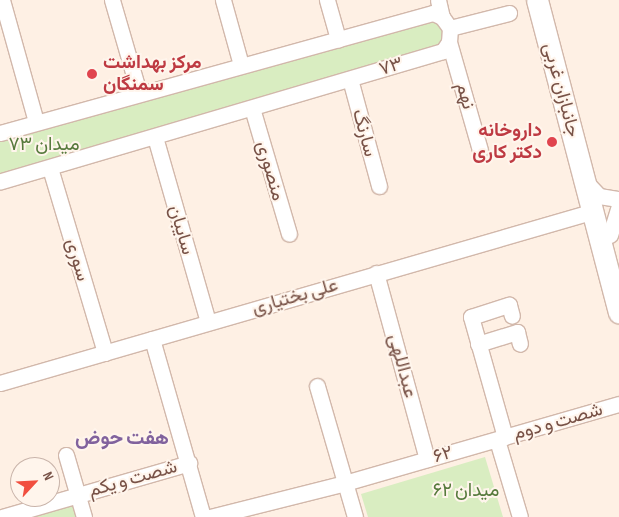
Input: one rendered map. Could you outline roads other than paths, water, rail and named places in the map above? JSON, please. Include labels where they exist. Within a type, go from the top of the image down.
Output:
[{"type":"main road","name":"جانبازان غربی","points":[[537,0],[591,212],[619,312]]},
{"type":"main road","points":[[591,212],[603,214],[619,266]]},
{"type":"street","points":[[2,0],[36,122]]},
{"type":"street","points":[[112,0],[140,93]]},
{"type":"street","points":[[223,0],[241,65]]},
{"type":"street","points":[[328,0],[338,38]]},
{"type":"street","name":"نهم","points":[[438,0],[480,150]]},
{"type":"street","points":[[0,133],[433,13],[447,29],[509,13]]},
{"type":"street","name":"۷۳","points":[[0,182],[443,51],[447,29]]},
{"type":"street","name":"سارنگ","points":[[350,79],[379,186]]},
{"type":"street","name":"منصوری","points":[[252,108],[289,234]]},
{"type":"street","name":"سایبان","points":[[155,137],[208,322]]},
{"type":"street","name":"سوری","points":[[50,168],[104,353]]},
{"type":"street","points":[[584,180],[599,196],[619,199]]},
{"type":"street","points":[[610,235],[619,205]]},
{"type":"street","name":"علی بختیاری","points":[[0,383],[591,212]]},
{"type":"street","name":"عبداللهی","points":[[376,273],[427,460]]},
{"type":"street","points":[[512,316],[509,305],[471,317],[520,517]]},
{"type":"street","points":[[478,344],[517,332],[520,344]]},
{"type":"street","points":[[152,339],[203,517]]},
{"type":"street","points":[[317,386],[355,517]]},
{"type":"street","name":"شصت و دوم","points":[[501,438],[619,404]]},
{"type":"street","name":"۶۲","points":[[345,483],[501,438]]},
{"type":"street","points":[[66,455],[84,517]]},
{"type":"street","name":"شصت و یکم","points":[[2,517],[188,463]]},
{"type":"street","points":[[210,517],[345,483]]},
{"type":"place","name":"مرکز بهداشت سمنگان","points":[[92,74]]},
{"type":"place","name":"داروخانه دکتر کاری","points":[[552,142]]},
{"type":"district","name":"هفت حوض","points":[[122,438]]},
{"type":"park label","name":"میدان ۷۳","points":[[44,145]]},
{"type":"park label","name":"میدان ۶۲","points":[[466,491]]}]
